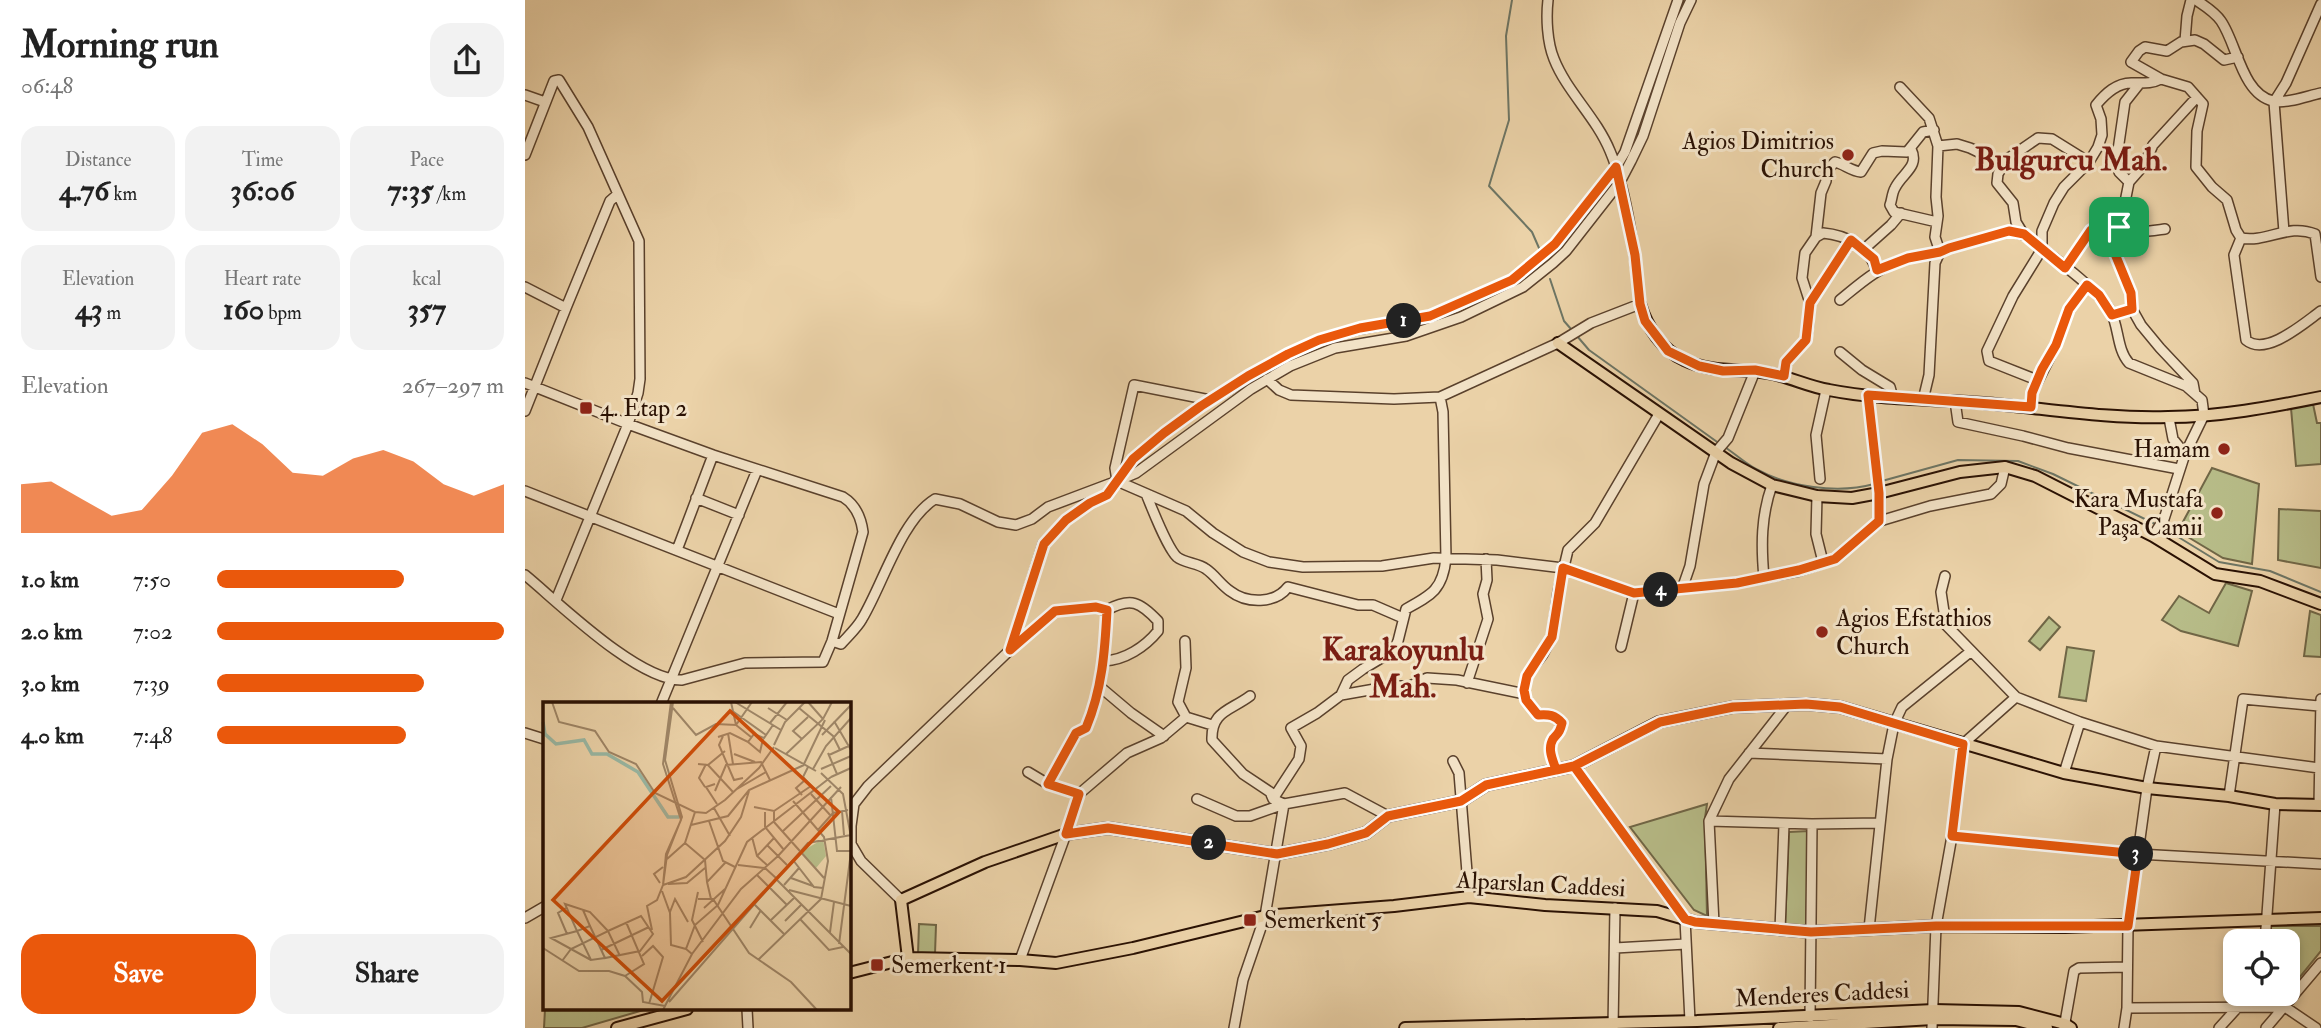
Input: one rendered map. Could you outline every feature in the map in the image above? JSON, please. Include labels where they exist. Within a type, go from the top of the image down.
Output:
[{"type":"main road","points":[[1640,304],[1645,321],[1668,351],[1676,356],[1699,366],[1723,371],[1755,370],[1826,390],[2088,414],[2169,418],[2284,405],[2321,397]]},
{"type":"main road","points":[[1562,340],[1659,414],[1731,463],[1772,485],[1817,496],[1852,498],[1878,488],[1960,472],[2005,467],[2035,476],[2155,533],[2215,574],[2260,581],[2321,604]]},
{"type":"main road","points":[[908,958],[901,900],[985,862],[1066,834],[1108,828],[1277,854],[1366,833],[1388,816],[1461,801],[1486,785],[1574,766],[1660,722],[1733,707],[1806,704],[1840,707],[2064,773],[2147,788],[2229,796],[2275,804],[2320,805]]},
{"type":"main road","name":"Alparslan Caddesi","points":[[851,972],[908,958],[1056,963],[1133,948],[1265,916],[1469,897],[1545,905],[1657,911],[1714,923],[1811,932],[1936,926],[2128,926],[2321,918]]},
{"type":"main road","points":[[617,1028],[683,1010]]},
{"type":"main road","name":"Menderes Caddesi","points":[[1779,1028],[1863,1026],[2018,1012],[2067,1027]]},
{"type":"main road","name":"Menderes Caddesi","points":[[1405,1028],[1690,1024],[1810,1017],[2016,1020],[2047,1028]]},
{"type":"street","points":[[1267,379],[1279,390],[1291,394],[1394,399],[1440,397],[1562,340],[1591,323],[1640,304],[1635,255],[1616,167],[1609,149],[1553,57],[1548,0]]},
{"type":"street","points":[[1010,650],[1044,544],[1066,520],[1107,495],[1133,459],[1164,433],[1210,400],[1288,354],[1319,340],[1360,328],[1430,316],[1512,280],[1555,244],[1625,152],[1678,0]]},
{"type":"street","points":[[832,641],[841,644],[860,621],[907,528],[924,506],[935,499],[960,504],[998,522],[1017,525],[1032,519],[1048,507],[1136,473],[1251,388],[1290,366],[1335,348],[1432,329],[1523,287],[1566,251],[1620,182],[1643,136],[1691,0]]},
{"type":"street","points":[[2185,40],[2187,16],[2194,0],[2220,19],[2231,38],[2249,83],[2262,95],[2274,102],[2321,93]]},
{"type":"street","points":[[2284,232],[2274,102],[2287,83],[2321,4]]},
{"type":"street","points":[[2238,57],[2224,61],[2199,41],[2185,40],[2167,51],[2145,47],[2131,62],[2161,79],[2188,88],[2203,104],[2197,131],[2196,167],[2211,187],[2227,200],[2241,238],[2234,255],[2246,340],[2251,344],[2263,345],[2285,337],[2321,311]]},
{"type":"street","points":[[2038,380],[1998,366],[1989,360],[1987,351],[2013,296],[2042,249],[2042,231],[2054,203],[2064,187],[2089,162],[2102,135],[2096,106],[2116,87],[2129,82],[2153,83],[2161,79]]},
{"type":"street","points":[[525,155],[554,81],[559,80],[588,127],[639,242],[638,393],[628,424],[556,600]]},
{"type":"street","points":[[2129,182],[2119,172],[2117,156],[2125,102],[2140,83]]},
{"type":"street","points":[[1900,87],[1929,118],[1938,146],[1935,237],[1940,252],[1935,263],[1929,375],[1923,400]]},
{"type":"street","points":[[525,95],[545,102]]},
{"type":"street","points":[[2065,268],[2091,230],[2110,221],[2124,206],[2129,182],[2144,165],[2153,145],[2197,97]]},
{"type":"street","points":[[1816,237],[1821,193],[1826,181],[1826,170],[1831,164],[1835,162],[1861,172],[1873,153],[1907,152],[1923,132],[1934,130]]},
{"type":"street","points":[[2089,162],[2052,139],[2038,138],[2006,160],[1998,174],[1997,184],[2013,203],[2012,211],[2024,234],[2099,295],[2112,315],[2123,356],[2129,363],[2186,386],[2202,400],[2204,415],[2179,469],[2164,519],[2155,533]]},
{"type":"street","points":[[1938,146],[1957,144],[1997,161],[2006,160]]},
{"type":"street","points":[[1911,149],[1915,156],[1914,164],[1894,189],[1890,205],[1894,212],[1937,222]]},
{"type":"street","points":[[525,411],[530,385],[611,201],[618,194]]},
{"type":"street","points":[[1863,250],[1901,213]]},
{"type":"street","points":[[2110,221],[2123,230],[2165,229]]},
{"type":"street","points":[[2119,227],[2113,249],[2131,293],[2132,309],[2141,325],[2193,383],[2195,394]]},
{"type":"street","points":[[2241,238],[2251,240],[2304,229],[2315,234],[2321,277]]},
{"type":"street","points":[[1840,300],[1877,270],[1908,258],[1940,252],[2009,231],[2024,234]]},
{"type":"street","points":[[1784,376],[1786,362],[1806,340],[1810,303],[1802,278],[1805,253],[1816,237],[1823,233],[1837,234],[1851,240],[1874,259],[1877,270]]},
{"type":"street","points":[[1810,303],[1851,240]]},
{"type":"street","points":[[2031,407],[2032,393],[2056,345],[2069,309],[2087,285]]},
{"type":"street","points":[[525,287],[566,308]]},
{"type":"street","points":[[2112,315],[2132,309]]},
{"type":"street","points":[[1840,352],[1862,370],[1890,387],[1893,398]]},
{"type":"street","points":[[1682,589],[1690,566],[1704,484],[1716,452],[1728,438],[1755,370]]},
{"type":"street","points":[[525,575],[629,660],[673,679],[682,680],[745,663],[823,663],[863,540],[859,515],[843,497],[713,455],[530,385]]},
{"type":"street","points":[[1117,481],[1115,468],[1135,385],[1210,400]]},
{"type":"street","points":[[1820,479],[1816,435],[1826,390]]},
{"type":"street","points":[[1868,395],[1879,521]]},
{"type":"street","points":[[1341,695],[1348,680],[1393,651],[1406,609],[1424,600],[1444,577],[1446,558],[1443,412],[1440,397]]},
{"type":"street","points":[[1955,401],[1958,422],[2068,448],[2179,469]]},
{"type":"street","points":[[1556,770],[1551,751],[1552,741],[1560,733],[1562,723],[1549,714],[1538,715],[1526,700],[1527,676],[1552,637],[1568,550],[1595,523],[1659,414]]},
{"type":"street","points":[[2169,418],[2173,439],[2185,454]]},
{"type":"street","points":[[677,550],[713,455]]},
{"type":"street","points":[[1117,481],[1185,512],[1243,552],[1269,562],[1303,567],[1382,566],[1434,558],[1486,559],[1563,568],[1634,593],[1737,583],[1799,570],[1835,559],[1879,521],[1930,506],[1991,494],[2001,484],[2005,467]]},
{"type":"street","points":[[662,702],[757,470]]},
{"type":"street","points":[[1764,578],[1762,532],[1764,511],[1772,485]]},
{"type":"street","points":[[525,491],[839,614]]},
{"type":"street","points":[[1146,494],[1177,558],[1205,568],[1229,591],[1241,597],[1255,600],[1274,598],[1282,595],[1288,587],[1358,605],[1373,605],[1403,618]]},
{"type":"street","points":[[1817,496],[1816,534],[1823,562]]},
{"type":"street","points":[[697,498],[739,515]]},
{"type":"street","points":[[1467,683],[1488,620],[1483,594],[1487,580],[1486,559]]},
{"type":"street","points":[[1945,576],[1941,592],[1946,625],[2016,697],[2080,722],[2156,746],[2319,768]]},
{"type":"street","points":[[1621,647],[1634,593]]},
{"type":"street","points":[[901,900],[861,861],[851,844],[854,804],[868,786],[1010,650],[1055,611],[1096,607],[1107,610],[1120,603],[1138,604],[1158,621],[1158,631],[1149,642],[1120,660],[1104,662]]},
{"type":"street","points":[[1048,784],[1076,733],[1086,728],[1104,662],[1107,610]]},
{"type":"street","points":[[1185,641],[1185,668],[1178,702],[1186,717],[1212,725]]},
{"type":"street","points":[[1869,929],[1893,724],[1902,707],[1970,652]]},
{"type":"street","points":[[1273,800],[1299,759],[1301,746],[1291,728],[1341,695],[1392,686],[1410,686],[1427,678],[1525,694]]},
{"type":"street","points":[[1099,686],[1164,736]]},
{"type":"street","points":[[1250,696],[1221,713],[1212,725],[1212,740],[1243,774],[1270,792],[1273,800],[1284,804]]},
{"type":"street","points":[[1933,1019],[1936,926],[1952,836],[1963,744],[2016,697]]},
{"type":"street","points":[[2229,796],[2243,699],[2320,703],[2320,805]]},
{"type":"street","points":[[1714,923],[1709,821],[1729,779],[1787,705]]},
{"type":"street","points":[[1020,960],[1079,794],[1127,753],[1164,736],[1186,717]]},
{"type":"street","points":[[2064,773],[2080,722]]},
{"type":"street","points":[[525,733],[543,738]]},
{"type":"street","points":[[2124,1028],[2127,1008],[2128,926],[2147,788],[2156,746]]},
{"type":"street","points":[[1749,753],[1887,759]]},
{"type":"street","points":[[1453,761],[1459,773],[1469,897]]},
{"type":"street","points":[[1574,766],[1685,919],[1690,1024]]},
{"type":"street","points":[[1028,772],[1048,784],[1079,794]]},
{"type":"street","points":[[1197,799],[1236,816],[1250,816],[1284,804],[1345,793],[1388,816]]},
{"type":"street","points":[[1234,1028],[1243,980],[1265,916],[1284,804]]},
{"type":"street","points":[[2266,929],[2275,804]]},
{"type":"street","points":[[1709,821],[1784,824],[1880,823]]},
{"type":"street","points":[[1780,930],[1784,824]]},
{"type":"street","points":[[1810,1017],[1812,824]]},
{"type":"street","points":[[1952,836],[2138,854],[2321,864]]},
{"type":"street","points":[[525,918],[543,908]]},
{"type":"street","points":[[1613,1025],[1615,908]]},
{"type":"street","points":[[1615,948],[1686,944]]},
{"type":"street","points":[[2266,1028],[2321,963]]},
{"type":"street","points":[[2067,1027],[2074,971],[2079,968],[2127,967]]},
{"type":"street","points":[[2127,1008],[2239,1006]]},
{"type":"street","points":[[2219,1028],[2239,1006]]},
{"type":"street","points":[[2263,1006],[2285,1007],[2316,1028]]},
{"type":"street","points":[[747,1010],[748,1028]]},
{"type":"green space","points":[[2313,404],[2317,423],[2321,423],[2321,464],[2296,466],[2291,408]]},
{"type":"green space","points":[[2212,468],[2259,484],[2252,564],[2223,558],[2178,531]]},
{"type":"green space","points":[[2279,509],[2321,511],[2321,568],[2278,560]]},
{"type":"green space","points":[[2226,583],[2252,591],[2238,646],[2181,631],[2162,620],[2179,596],[2209,613]]},
{"type":"green space","points":[[2310,611],[2321,615],[2321,657],[2304,656]]},
{"type":"green space","points":[[2049,617],[2060,627],[2040,650],[2029,641]]},
{"type":"green space","points":[[2067,647],[2094,651],[2086,701],[2059,697]]},
{"type":"green space","points":[[1707,804],[1707,916],[1694,910],[1630,827]]},
{"type":"green space","points":[[1809,831],[1806,925],[1785,925],[1789,832]]},
{"type":"green space","points":[[919,924],[936,925],[935,954],[918,954]]},
{"type":"green space","points":[[2269,926],[2321,926],[2321,951],[2300,977],[2300,929],[2269,929]]},
{"type":"green space","points":[[545,1010],[644,1010],[582,1028],[544,1028]]},
{"type":"waterway","points":[[1512,0],[1506,36],[1509,120],[1489,186],[1532,232],[1539,248]]},
{"type":"waterway","points":[[1550,279],[1564,321],[1571,329]]},
{"type":"waterway","points":[[1577,336],[1589,350],[1720,444]]},
{"type":"waterway","points":[[1725,447],[1756,469],[1798,484],[1829,488],[1874,484]]},
{"type":"waterway","points":[[1882,481],[1958,460],[2018,461],[2053,474],[2157,525]]},
{"type":"waterway","points":[[2162,527],[2219,562],[2270,571],[2321,592]]},
{"type":"place","name":"Agios Dimitrios Church","points":[[1848,155]]},
{"type":"place","name":"4. Etap 2","points":[[586,408]]},
{"type":"place","name":"Hamam","points":[[2224,449]]},
{"type":"place","name":"Kara Mustafa Paşa Camii","points":[[2217,513]]},
{"type":"place","name":"Agios Efstathios Church","points":[[1822,632]]},
{"type":"place","name":"Semerkent 5","points":[[1250,920]]},
{"type":"place","name":"Semerkent 1","points":[[877,965]]},
{"type":"district","name":"Bulgurcu Mah.","points":[[2071,159]]},
{"type":"district","name":"Karakoyunlu Mah.","points":[[1403,668]]},
{"type":"route","points":[[2119,227],[2110,221],[2091,230],[2065,268],[2024,234],[2009,231],[1940,252],[1908,258],[1877,270],[1874,259],[1851,240],[1810,303],[1806,340],[1786,362],[1784,376],[1755,370],[1723,371],[1699,366],[1668,351],[1645,321],[1640,304],[1635,255],[1616,167],[1555,244],[1512,280],[1430,316],[1360,328],[1319,340],[1248,376],[1164,433],[1133,459],[1107,495],[1066,520],[1044,544],[1010,650],[1055,611],[1096,607],[1107,610],[1104,662],[1092,713],[1086,728],[1076,733],[1048,784],[1079,794],[1066,834],[1108,828],[1277,854],[1366,833],[1388,816],[1461,801],[1486,785],[1574,766],[1660,722],[1733,707],[1806,704],[1840,707],[1963,744],[1952,836],[2138,854],[2128,926],[1936,926],[1811,932],[1685,919],[1574,766],[1556,770],[1551,751],[1552,741],[1560,733],[1562,723],[1549,714],[1538,715],[1526,700],[1524,690],[1527,676],[1552,637],[1563,568],[1634,593],[1737,583],[1799,570],[1835,559],[1879,521],[1878,481],[1868,395],[2031,407],[2032,393],[2056,345],[2063,322],[2087,285],[2099,295],[2112,315],[2132,309],[2131,293],[2113,249],[2119,227]]}]
